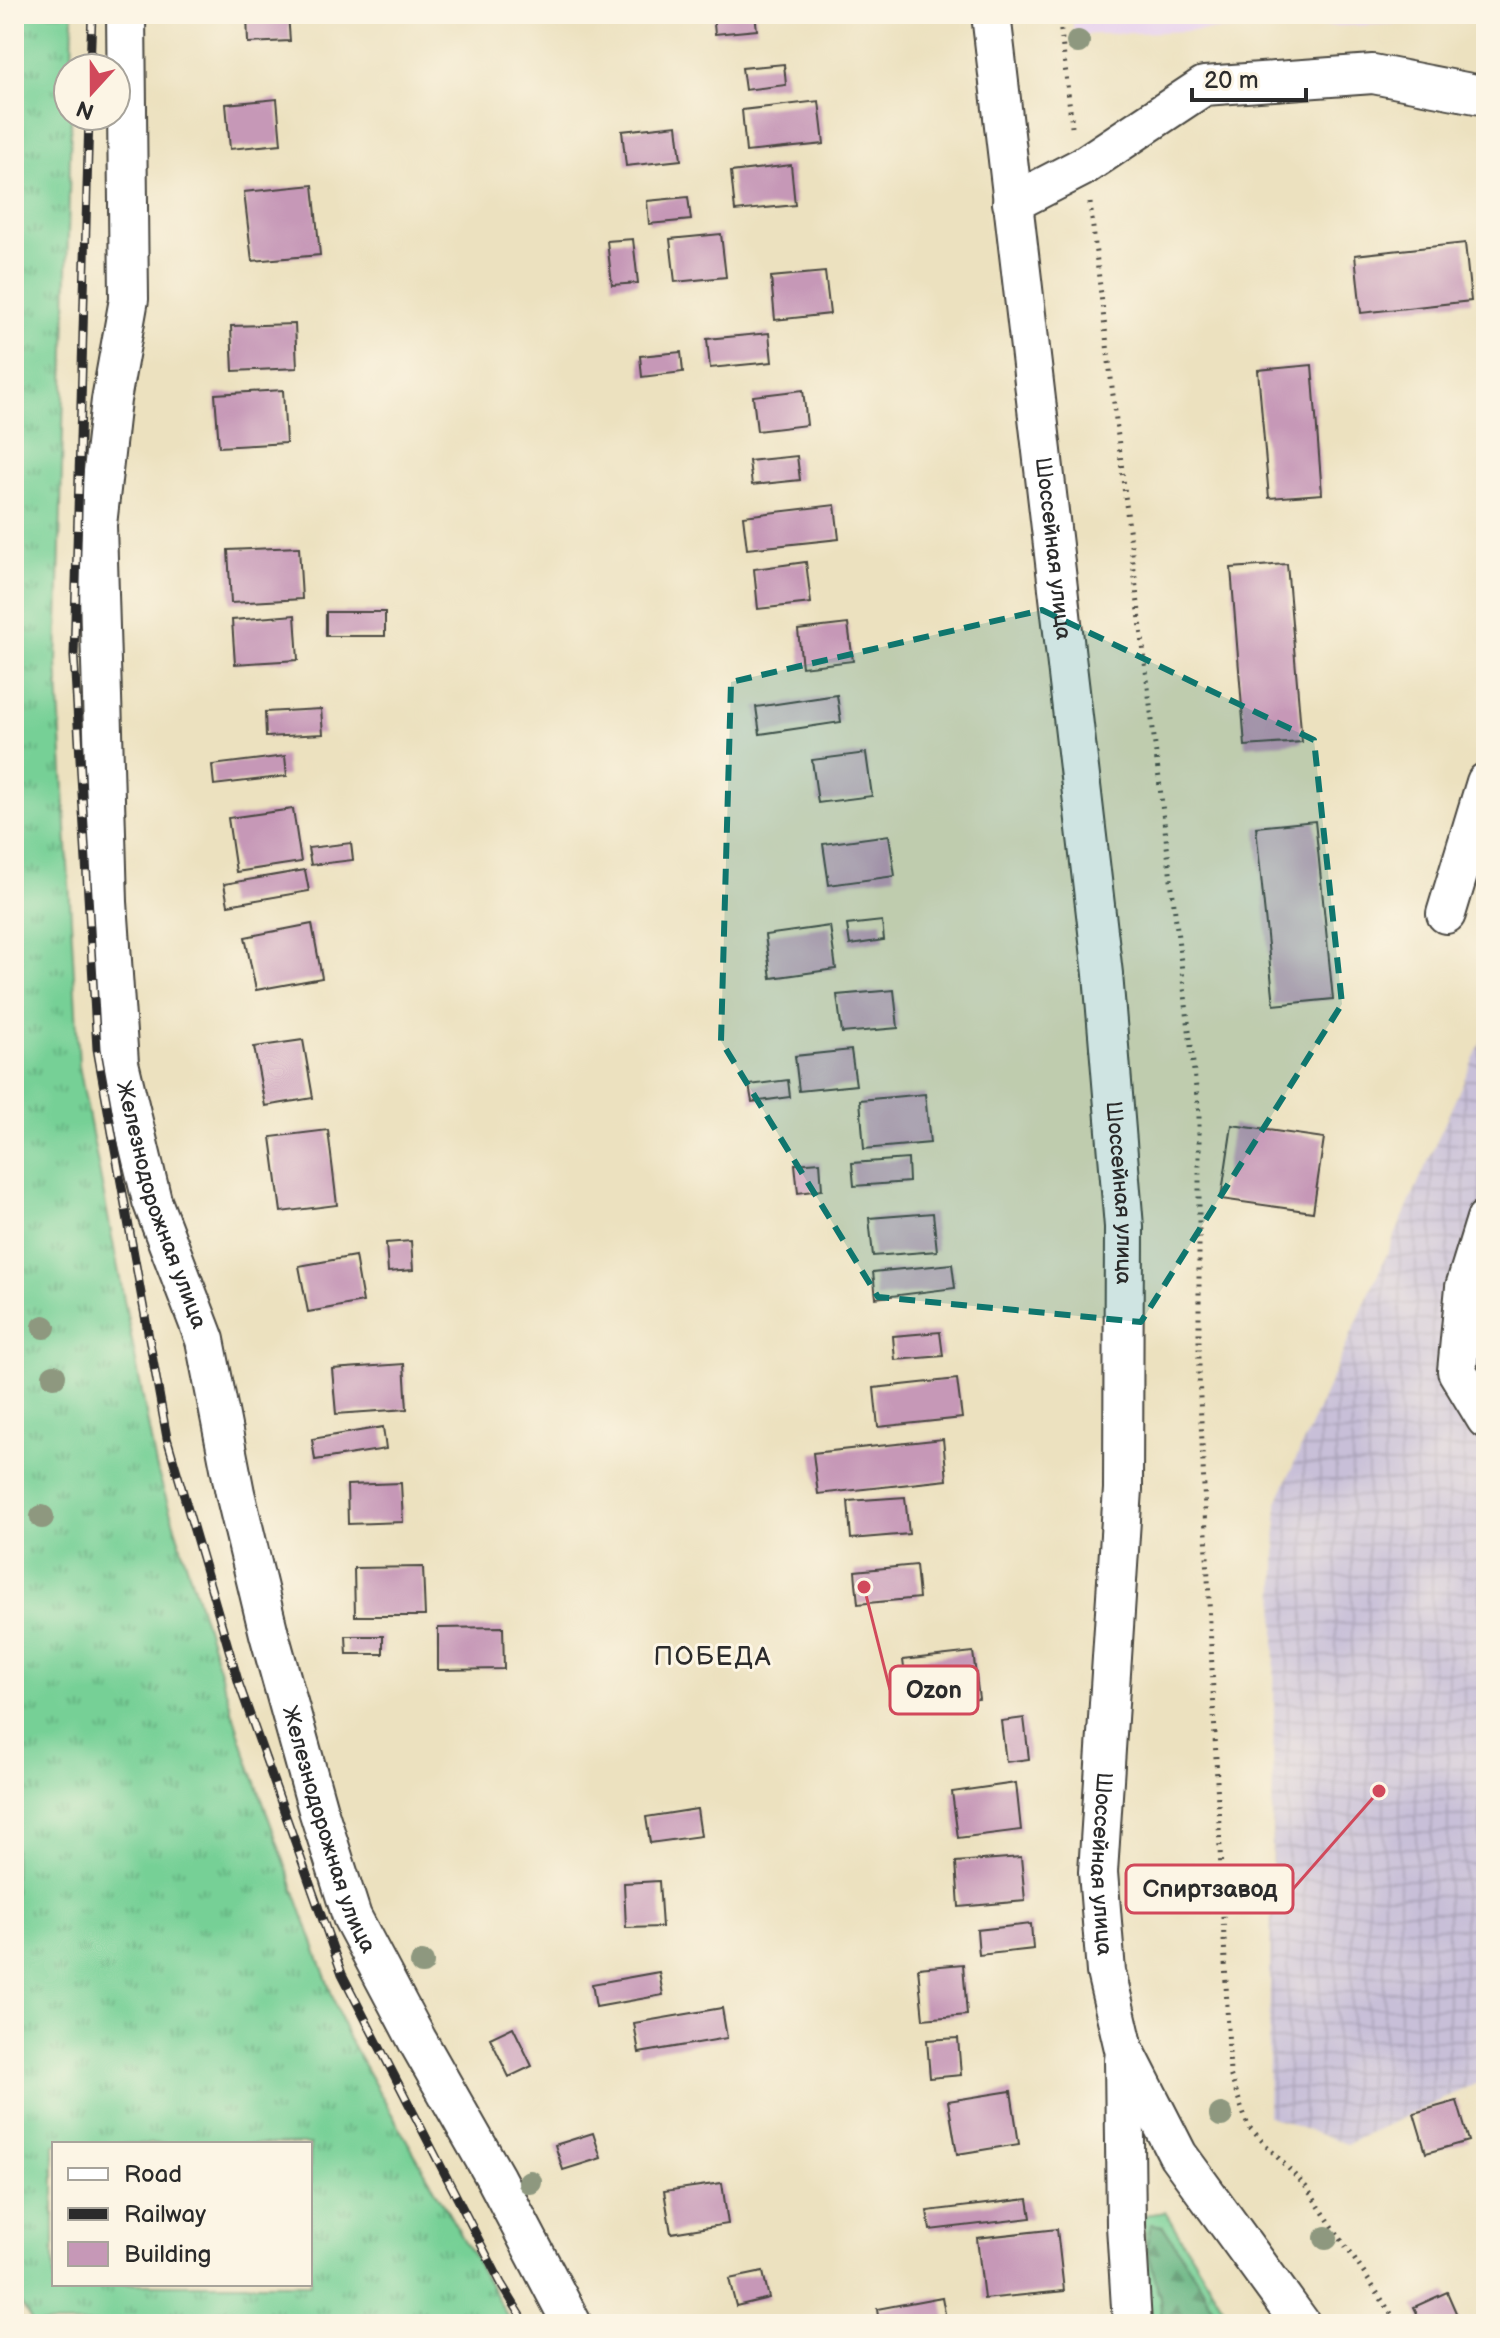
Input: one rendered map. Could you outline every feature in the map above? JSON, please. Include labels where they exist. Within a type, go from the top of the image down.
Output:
[{"type":"street","name":"Железнодорожная улица","points":[[126,14],[129,299],[111,400],[97,525],[108,902],[119,1063],[152,1201],[205,1340],[235,1493],[269,1634],[318,1810],[352,1917],[572,2324]]},
{"type":"street","name":"Шоссейная улица","points":[[991,14],[1103,974],[1124,1227],[1123,1489],[1098,1872],[1106,1972],[1124,2049],[1178,2155],[1301,2324]]},
{"type":"street","points":[[1012,203],[1082,167],[1204,86],[1373,74],[1486,96]]},
{"type":"street","points":[[1446,914],[1486,782]]},
{"type":"street","points":[[1486,1219],[1465,1287],[1457,1371],[1486,1419]]},
{"type":"street","points":[[1124,2049],[1126,2225],[1132,2324]]},
{"type":"path","points":[[1059,14],[1073,135],[1093,223],[1199,1113],[1199,1375],[1230,2074],[1248,2126],[1306,2187],[1398,2324]]},
{"type":"highlighted area","points":[[1042,610],[1314,740],[1342,1004],[1141,1322],[878,1297],[721,1041],[731,682]]},
{"type":"shaded area","points":[[1072,14],[1486,14],[1486,21],[1074,35]]},
{"type":"shaded area","points":[[1486,1030],[1486,2079],[1346,2144],[1268,2116],[1277,1502]]},
{"type":"green space","points":[[14,14],[73,14],[72,52],[52,52],[52,132],[71,132],[57,663],[79,1066],[156,1466],[244,1749],[346,2034],[512,2324],[33,2324],[14,2293]]},
{"type":"green space","points":[[1165,2212],[1234,2324],[1148,2324],[1144,2215]]},
{"type":"green space","points":[[1151,2224],[1163,2226],[1202,2287],[1221,2324],[1162,2324],[1160,2298],[1147,2246]]},
{"type":"building","points":[[247,14],[288,14],[290,41],[248,43]]},
{"type":"building","points":[[713,14],[755,14],[757,30],[715,34]]},
{"type":"building","points":[[1408,14],[1444,14],[1444,16],[1409,20]]},
{"type":"building","points":[[784,64],[786,85],[745,90],[742,68]]},
{"type":"building","points":[[277,99],[281,144],[230,149],[226,104]]},
{"type":"building","points":[[819,101],[824,144],[746,152],[742,110]]},
{"type":"building","points":[[677,125],[681,160],[626,166],[622,131]]},
{"type":"building","points":[[791,165],[795,205],[735,211],[731,172]]},
{"type":"building","points":[[313,185],[320,255],[252,261],[244,192]]},
{"type":"building","points":[[688,197],[691,220],[649,224],[647,201]]},
{"type":"building","points":[[721,234],[726,277],[675,282],[670,239]]},
{"type":"building","points":[[633,239],[638,283],[612,285],[607,241]]},
{"type":"building","points":[[1465,243],[1471,301],[1361,313],[1355,255]]},
{"type":"building","points":[[825,272],[830,314],[775,320],[771,277]]},
{"type":"building","points":[[295,324],[297,368],[233,371],[231,326]]},
{"type":"building","points":[[769,333],[772,362],[710,368],[707,339]]},
{"type":"building","points":[[681,352],[683,372],[642,377],[640,356]]},
{"type":"building","points":[[1312,365],[1322,494],[1269,498],[1258,370]]},
{"type":"building","points":[[283,390],[286,443],[219,447],[215,394]]},
{"type":"building","points":[[803,390],[807,425],[757,431],[753,396]]},
{"type":"building","points":[[797,456],[800,480],[752,485],[749,461]]},
{"type":"building","points":[[835,505],[839,539],[747,549],[743,516]]},
{"type":"building","points":[[299,547],[302,599],[231,603],[228,550]]},
{"type":"building","points":[[806,562],[811,603],[758,609],[754,569]]},
{"type":"building","points":[[1287,564],[1302,742],[1245,746],[1231,568]]},
{"type":"building","points":[[326,612],[385,612],[385,636],[326,636]]},
{"type":"building","points":[[295,615],[298,660],[235,664],[232,620]]},
{"type":"building","points":[[848,624],[853,661],[802,667],[798,630]]},
{"type":"building","points":[[837,695],[841,722],[760,734],[756,707]]},
{"type":"building","points":[[321,709],[323,734],[266,737],[265,712]]},
{"type":"building","points":[[866,753],[872,796],[818,803],[812,760]]},
{"type":"building","points":[[285,756],[287,776],[214,785],[212,765]]},
{"type":"building","points":[[293,809],[301,862],[236,872],[228,818]]},
{"type":"building","points":[[1315,821],[1333,999],[1274,1005],[1256,827]]},
{"type":"building","points":[[889,835],[895,876],[829,885],[823,844]]},
{"type":"building","points":[[351,843],[353,860],[311,865],[308,848]]},
{"type":"building","points":[[305,870],[309,891],[228,905],[224,884]]},
{"type":"building","points":[[882,921],[884,940],[850,945],[847,925]]},
{"type":"building","points":[[312,924],[322,978],[256,990],[245,937]]},
{"type":"building","points":[[830,926],[836,969],[771,978],[765,935]]},
{"type":"building","points":[[894,990],[898,1028],[842,1033],[837,995]]},
{"type":"building","points":[[303,1040],[313,1098],[265,1106],[254,1047]]},
{"type":"building","points":[[851,1050],[856,1085],[799,1091],[795,1056]]},
{"type":"building","points":[[788,1080],[790,1097],[752,1102],[749,1085]]},
{"type":"building","points":[[925,1094],[930,1143],[864,1149],[860,1100]]},
{"type":"building","points":[[1232,1125],[1324,1138],[1313,1212],[1221,1199]]},
{"type":"building","points":[[328,1130],[337,1205],[281,1212],[271,1137]]},
{"type":"building","points":[[908,1159],[909,1182],[854,1186],[852,1163]]},
{"type":"building","points":[[820,1162],[822,1190],[798,1193],[795,1164]]},
{"type":"building","points":[[933,1213],[937,1251],[873,1256],[869,1218]]},
{"type":"building","points":[[411,1241],[413,1270],[388,1272],[386,1243]]},
{"type":"building","points":[[355,1256],[363,1302],[308,1312],[299,1266]]},
{"type":"building","points":[[952,1264],[955,1288],[876,1298],[873,1272]]},
{"type":"building","points":[[940,1332],[943,1356],[895,1360],[893,1336]]},
{"type":"building","points":[[404,1364],[407,1409],[336,1414],[332,1369]]},
{"type":"building","points":[[957,1379],[962,1418],[878,1427],[874,1388]]},
{"type":"building","points":[[383,1427],[386,1449],[315,1460],[312,1439]]},
{"type":"building","points":[[943,1439],[947,1480],[818,1494],[813,1453]]},
{"type":"building","points":[[401,1483],[403,1522],[348,1524],[347,1485]]},
{"type":"building","points":[[905,1497],[909,1534],[851,1539],[848,1501]]},
{"type":"building","points":[[916,1565],[919,1598],[858,1604],[855,1571]]},
{"type":"building","points":[[423,1567],[425,1616],[355,1616],[354,1568]]},
{"type":"building","points":[[503,1627],[504,1669],[438,1670],[438,1628]]},
{"type":"building","points":[[346,1636],[383,1636],[383,1654],[347,1654]]},
{"type":"building","points":[[973,1652],[979,1699],[909,1708],[903,1660]]},
{"type":"building","points":[[1024,1718],[1029,1759],[1006,1762],[1001,1721]]},
{"type":"building","points":[[1016,1783],[1021,1830],[958,1838],[952,1792]]},
{"type":"building","points":[[697,1809],[701,1836],[650,1843],[646,1817]]},
{"type":"building","points":[[1021,1857],[1025,1901],[959,1907],[956,1862]]},
{"type":"building","points":[[659,1881],[662,1927],[626,1928],[624,1883]]},
{"type":"building","points":[[1031,1924],[1033,1949],[979,1955],[977,1930]]},
{"type":"building","points":[[963,1964],[967,2015],[923,2019],[918,1968]]},
{"type":"building","points":[[659,1972],[663,1995],[596,2007],[592,1984]]},
{"type":"building","points":[[722,2008],[727,2038],[639,2053],[634,2023]]},
{"type":"building","points":[[513,2027],[532,2066],[509,2077],[490,2038]]},
{"type":"building","points":[[958,2038],[961,2075],[930,2078],[927,2040]]},
{"type":"building","points":[[1011,2091],[1019,2144],[957,2154],[948,2101]]},
{"type":"building","points":[[1457,2101],[1469,2141],[1426,2153],[1414,2113]]},
{"type":"building","points":[[593,2133],[601,2158],[563,2170],[555,2145]]},
{"type":"building","points":[[722,2183],[728,2224],[671,2233],[664,2191]]},
{"type":"building","points":[[1028,2199],[1031,2218],[930,2230],[927,2211]]},
{"type":"building","points":[[1057,2229],[1064,2291],[984,2299],[977,2238]]},
{"type":"building","points":[[763,2272],[769,2298],[736,2306],[729,2279]]},
{"type":"building","points":[[1447,2292],[1461,2324],[1422,2324],[1414,2307]]},
{"type":"building","points":[[942,2297],[947,2324],[879,2324],[877,2309]]},
{"type":"railway","points":[[91,52],[92,14]]},
{"type":"railway","points":[[89,132],[74,656],[97,1049],[167,1438],[239,1684],[342,1974],[501,2283],[526,2324]]},
{"type":"place","name":"Ozon","points":[[864,1587]]},
{"type":"place","name":"Спиртзавод","points":[[1379,1791]]},
{"type":"district","name":"ПОБЕДА","points":[[713,1657]]}]
